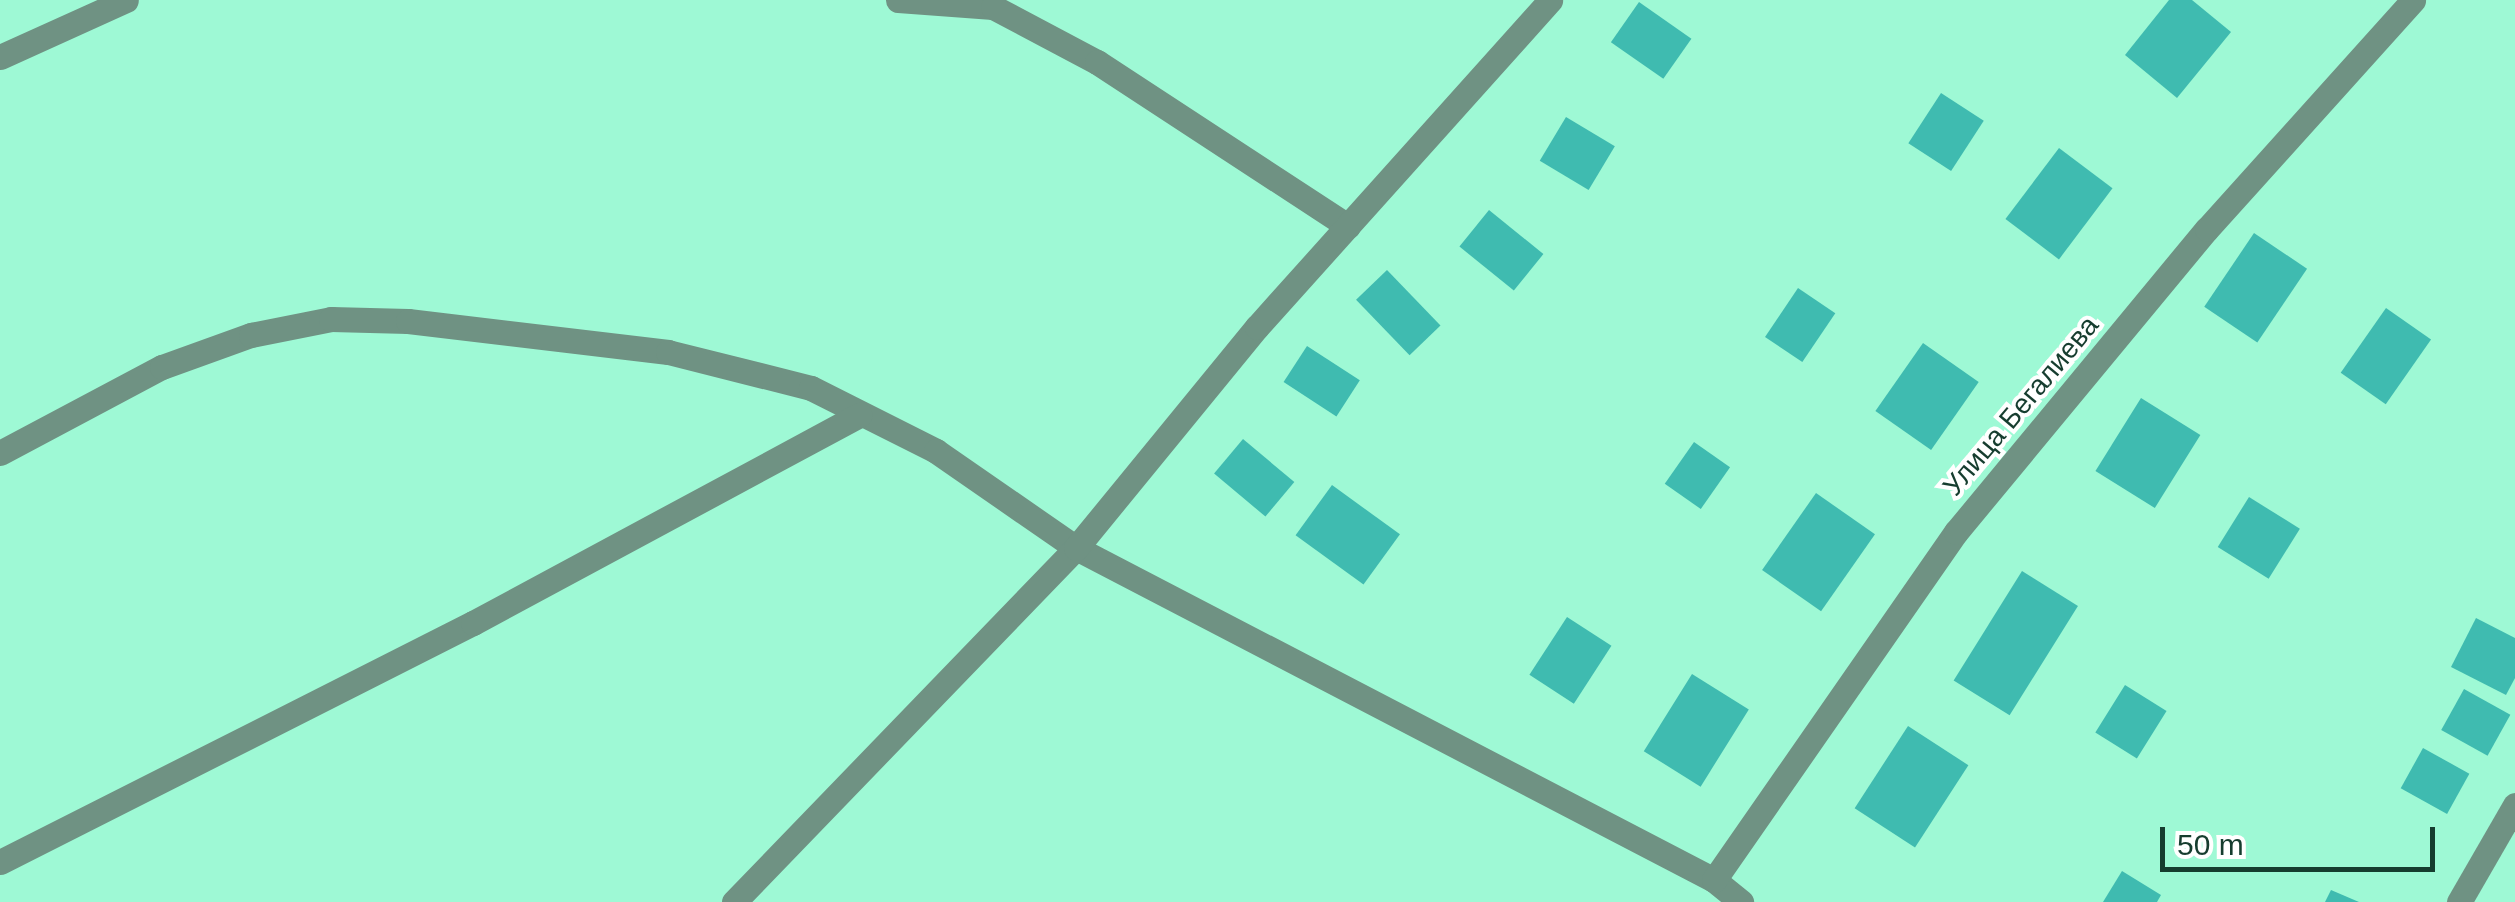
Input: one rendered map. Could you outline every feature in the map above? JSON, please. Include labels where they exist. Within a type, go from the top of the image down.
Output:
[{"type":"street","points":[[0,56],[126,0]]},
{"type":"street","points":[[898,0],[993,7],[1098,62],[1348,226]]},
{"type":"street","points":[[734,902],[1076,548],[1348,226],[1550,0]]},
{"type":"street","name":"Улица Бегалиева","points":[[1714,880],[1956,532],[2207,229],[2412,0]]},
{"type":"street","points":[[0,453],[162,367],[250,335],[331,319],[408,321],[668,352],[811,388],[936,451],[1076,548],[1714,880],[1741,902]]},
{"type":"street","points":[[0,862],[472,623],[860,414]]},
{"type":"street","points":[[2459,902],[2515,805]]},
{"type":"building","points":[[2169,0],[2192,0],[2231,32],[2177,98],[2125,55]]},
{"type":"building","points":[[1639,2],[1691,39],[1663,79],[1611,42]]},
{"type":"building","points":[[1941,93],[1984,121],[1951,171],[1908,143]]},
{"type":"building","points":[[1566,117],[1615,146],[1589,190],[1540,161]]},
{"type":"building","points":[[2059,148],[2113,188],[2059,259],[2005,219]]},
{"type":"building","points":[[1489,210],[1543,254],[1514,291],[1459,247]]},
{"type":"building","points":[[2254,233],[2307,269],[2257,343],[2204,307]]},
{"type":"building","points":[[1387,270],[1440,325],[1410,355],[1356,300]]},
{"type":"building","points":[[1798,288],[1835,313],[1802,362],[1765,337]]},
{"type":"building","points":[[2386,308],[2431,340],[2386,404],[2341,373]]},
{"type":"building","points":[[1923,343],[1979,382],[1931,450],[1875,411]]},
{"type":"building","points":[[1307,346],[1360,380],[1336,416],[1284,382]]},
{"type":"building","points":[[2141,398],[2200,435],[2155,508],[2095,471]]},
{"type":"building","points":[[1243,439],[1294,482],[1265,517],[1214,473]]},
{"type":"building","points":[[1694,442],[1730,467],[1701,509],[1665,484]]},
{"type":"building","points":[[1332,485],[1400,534],[1364,585],[1296,535]]},
{"type":"building","points":[[1816,493],[1875,534],[1821,611],[1762,570]]},
{"type":"building","points":[[2249,497],[2300,529],[2269,579],[2218,547]]},
{"type":"building","points":[[2022,571],[2078,606],[2010,715],[1954,680]]},
{"type":"building","points":[[1567,617],[1611,646],[1574,704],[1529,675]]},
{"type":"building","points":[[2476,618],[2515,638],[2515,678],[2506,695],[2451,667]]},
{"type":"building","points":[[1692,674],[1749,710],[1701,787],[1644,751]]},
{"type":"building","points":[[2125,685],[2167,711],[2137,758],[2095,732]]},
{"type":"building","points":[[2464,689],[2510,715],[2488,756],[2441,730]]},
{"type":"building","points":[[1908,726],[1968,765],[1915,847],[1855,808]]},
{"type":"building","points":[[2423,748],[2469,774],[2447,814],[2401,788]]},
{"type":"building","points":[[2122,871],[2161,895],[2157,902],[2103,902]]},
{"type":"building","points":[[2331,890],[2359,902],[2325,902]]}]
